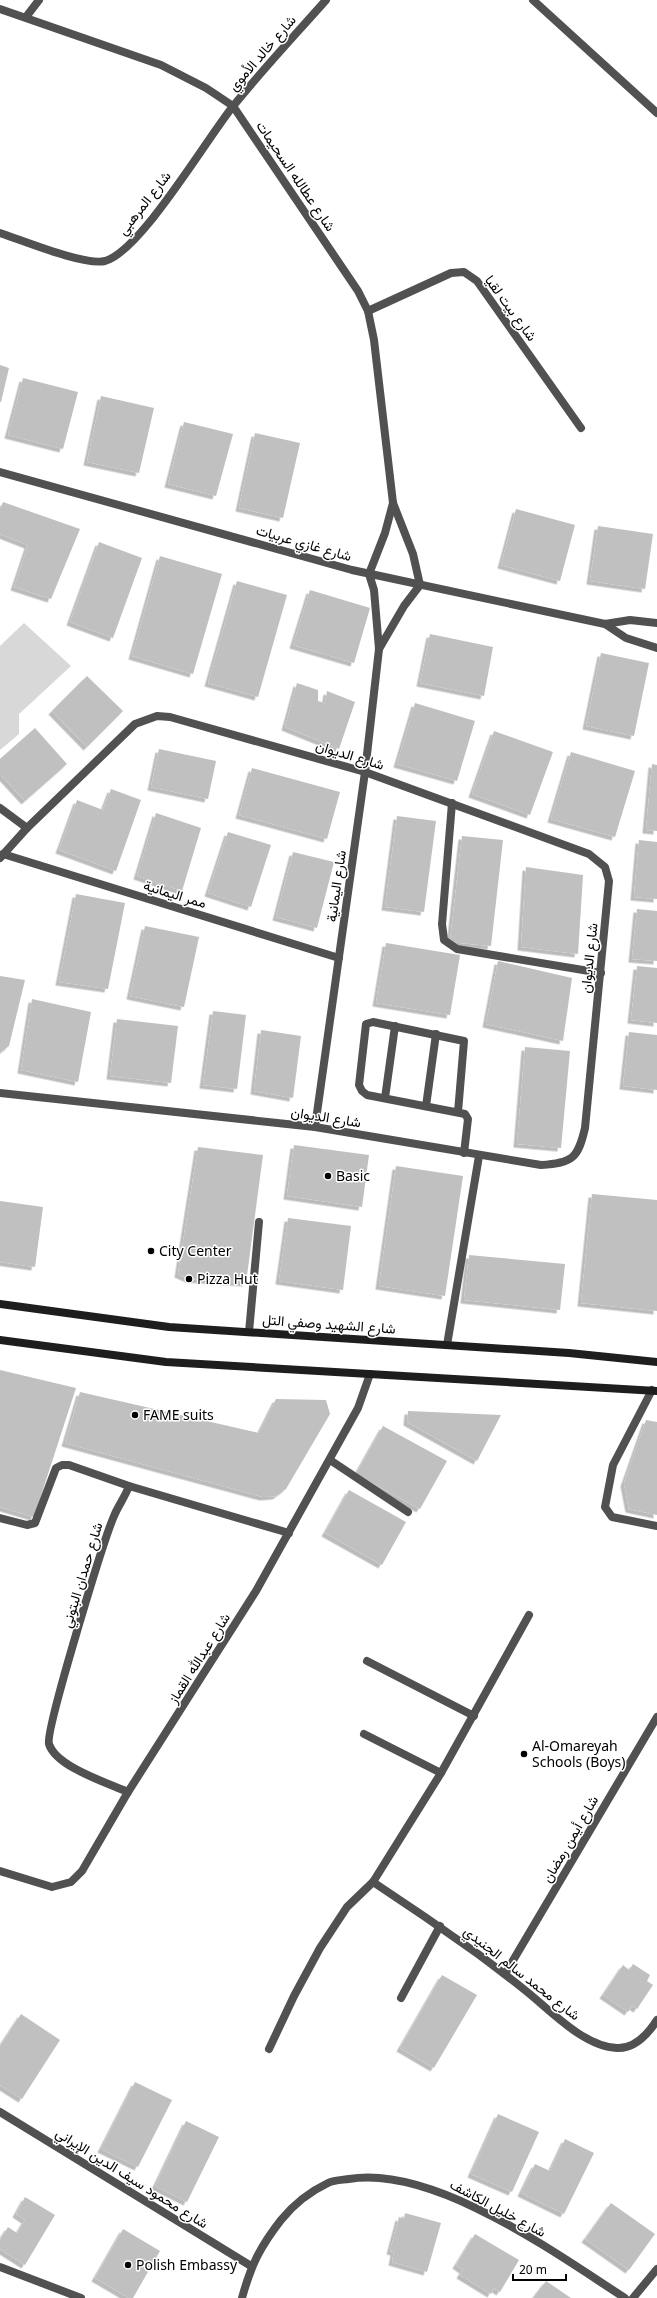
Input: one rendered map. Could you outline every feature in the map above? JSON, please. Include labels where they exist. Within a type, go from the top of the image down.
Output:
[{"type":"main road","name":"شارع الشهيد وصفي التل","points":[[0,1304],[169,1327],[569,1353],[657,1362]]},
{"type":"main road","points":[[0,1340],[166,1362],[655,1390]]},
{"type":"street","points":[[26,17],[39,0]]},
{"type":"street","name":"شارع خالد الأموي","points":[[233,106],[326,0]]},
{"type":"street","points":[[533,0],[657,113]]},
{"type":"street","name":"شارع عطالله السحيمات","points":[[0,9],[161,65],[206,88],[233,106],[358,292],[368,311],[374,340],[393,503],[413,554],[420,585]]},
{"type":"street","name":"شارع المرهبي","points":[[0,233],[88,261],[105,261],[121,252],[144,229],[233,106]]},
{"type":"street","name":"شارع بيت لقيا","points":[[368,311],[452,273],[464,272],[477,281],[581,428]]},
{"type":"street","name":"شارع غازي عربيات","points":[[0,472],[369,574],[605,624],[630,620],[657,623]]},
{"type":"street","name":"شارع عطالله السحيمات","points":[[369,574],[385,534],[393,503]]},
{"type":"street","name":"شارع اليمانية","points":[[315,1127],[365,772],[379,649],[374,590],[369,574]]},
{"type":"street","name":"شارع اليمانية","points":[[379,649],[404,606],[420,585]]},
{"type":"street","name":"شارع غازي عربيات","points":[[605,624],[626,638],[657,648]]},
{"type":"street","name":"شارع الديوان","points":[[0,1093],[315,1127],[479,1156],[541,1165],[570,1161],[580,1149],[585,1128],[609,881],[605,867],[589,854],[365,772],[170,717],[157,716],[135,724],[27,828],[2,856]]},
{"type":"street","points":[[452,804],[442,924],[444,940],[457,948],[601,973]]},
{"type":"street","points":[[0,808],[27,828]]},
{"type":"street","name":"ممر اليمانية","points":[[2,856],[339,958]]},
{"type":"street","points":[[458,1112],[464,1041],[373,1022],[366,1024],[359,1085],[362,1091],[367,1095],[465,1114],[468,1119],[464,1153]]},
{"type":"street","points":[[384,1098],[395,1026]]},
{"type":"street","points":[[426,1106],[436,1034]]},
{"type":"street","points":[[447,1345],[479,1156]]},
{"type":"street","points":[[249,1332],[260,1222]]},
{"type":"street","name":"شارع عبدالله القماز","points":[[0,1871],[52,1886],[71,1882],[82,1871],[128,1792],[214,1660],[289,1533],[358,1408],[370,1374]]},
{"type":"street","points":[[655,1390],[613,1465],[606,1492],[605,1507],[612,1517],[657,1526]]},
{"type":"street","points":[[330,1460],[408,1512]]},
{"type":"street","points":[[0,1518],[27,1525],[35,1523],[56,1468],[62,1465],[69,1465],[129,1486],[289,1533]]},
{"type":"street","name":"شارع حمدان البتوني","points":[[128,1792],[67,1764],[55,1754],[49,1743],[51,1728],[76,1637],[114,1516],[129,1486]]},
{"type":"street","points":[[269,2049],[294,1996],[320,1948],[347,1907],[373,1882],[441,1773],[529,1615]]},
{"type":"street","points":[[367,1661],[474,1716]]},
{"type":"street","name":"شارع أيمن رمضان","points":[[506,1974],[657,1717]]},
{"type":"street","points":[[364,1734],[441,1773]]},
{"type":"street","name":"شارع محمد سالم الجنيدي","points":[[373,1882],[440,1926],[506,1974],[576,2031],[597,2044],[617,2048],[634,2044],[649,2033],[657,2020]]},
{"type":"street","points":[[401,1998],[440,1926]]},
{"type":"street","name":"شارع محمود سيف الدين الإيراني","points":[[0,2112],[251,2266]]},
{"type":"street","name":"شارع خليل الكاشف","points":[[242,2298],[251,2266],[267,2237],[295,2203],[329,2182],[361,2177],[391,2179],[435,2189],[476,2208],[562,2257],[625,2298]]},
{"type":"street","points":[[0,2267],[81,2298]]},
{"type":"street","points":[[634,2298],[657,2268]]},
{"type":"shaded area","points":[[24,623],[71,666],[19,714],[19,734],[0,750],[0,646]]},
{"type":"building","points":[[0,365],[9,368],[1,402],[0,402]]},
{"type":"building","points":[[23,378],[78,392],[63,449],[8,435]]},
{"type":"building","points":[[101,396],[154,408],[139,473],[87,462]]},
{"type":"building","points":[[184,422],[233,434],[216,496],[168,484]]},
{"type":"building","points":[[255,433],[300,443],[283,518],[239,508]]},
{"type":"building","points":[[3,502],[80,529],[51,599],[14,587],[28,545],[0,534],[0,509]]},
{"type":"building","points":[[516,509],[575,525],[560,581],[501,565]]},
{"type":"building","points":[[598,526],[653,534],[645,589],[590,581]]},
{"type":"building","points":[[99,542],[142,558],[113,638],[70,622]]},
{"type":"building","points":[[160,556],[222,574],[193,674],[132,656]]},
{"type":"building","points":[[237,581],[287,595],[258,697],[208,683]]},
{"type":"building","points":[[310,590],[370,608],[354,663],[293,645]]},
{"type":"building","points":[[430,634],[493,647],[484,696],[420,683]]},
{"type":"building","points":[[601,653],[649,663],[634,736],[586,726]]},
{"type":"building","points":[[87,676],[123,711],[87,747],[52,711]]},
{"type":"building","points":[[297,683],[318,690],[318,701],[325,703],[327,691],[355,702],[339,749],[285,727]]},
{"type":"building","points":[[415,703],[475,721],[457,781],[397,764]]},
{"type":"building","points":[[35,728],[67,764],[25,801],[0,774],[0,759]]},
{"type":"building","points":[[494,731],[553,752],[530,815],[472,794]]},
{"type":"building","points":[[159,749],[216,761],[208,799],[151,787]]},
{"type":"building","points":[[571,752],[635,771],[615,837],[551,819]]},
{"type":"building","points":[[652,764],[657,765],[657,831],[646,830]]},
{"type":"building","points":[[252,768],[340,792],[327,839],[239,815]]},
{"type":"building","points":[[111,789],[141,800],[116,871],[59,850],[77,800],[103,810]]},
{"type":"building","points":[[156,813],[201,828],[182,891],[137,876]]},
{"type":"building","points":[[397,816],[436,821],[424,912],[385,907]]},
{"type":"building","points":[[228,832],[271,845],[251,907],[208,893]]},
{"type":"building","points":[[462,836],[503,840],[491,946],[450,942]]},
{"type":"building","points":[[639,840],[657,842],[657,899],[634,897]]},
{"type":"building","points":[[293,852],[334,862],[317,928],[276,917]]},
{"type":"building","points":[[526,867],[583,875],[578,954],[521,947]]},
{"type":"building","points":[[76,894],[125,903],[108,989],[59,982]]},
{"type":"building","points":[[637,909],[657,911],[657,961],[632,959]]},
{"type":"building","points":[[145,926],[199,937],[184,1007],[130,996]]},
{"type":"building","points":[[386,943],[460,955],[450,1015],[376,1003]]},
{"type":"building","points":[[498,961],[572,978],[563,1041],[486,1024]]},
{"type":"building","points":[[637,966],[657,968],[657,1023],[631,1020]]},
{"type":"building","points":[[0,976],[25,980],[9,1046],[0,1053]]},
{"type":"building","points":[[32,999],[91,1012],[78,1082],[21,1070]]},
{"type":"building","points":[[213,1011],[246,1015],[237,1089],[203,1085]]},
{"type":"building","points":[[117,1019],[178,1026],[171,1083],[110,1076]]},
{"type":"building","points":[[261,1030],[301,1036],[293,1098],[254,1091]]},
{"type":"building","points":[[629,1032],[657,1035],[657,1090],[623,1086]]},
{"type":"building","points":[[525,1047],[570,1051],[561,1148],[517,1144]]},
{"type":"building","name":"Basic","points":[[294,1145],[369,1155],[362,1207],[287,1196]]},
{"type":"building","points":[[198,1147],[263,1155],[246,1283],[189,1279],[178,1274]]},
{"type":"building","points":[[396,1166],[463,1176],[445,1296],[379,1286]]},
{"type":"building","points":[[592,1194],[657,1200],[657,1311],[581,1303]]},
{"type":"building","points":[[0,1201],[43,1207],[35,1267],[0,1262]]},
{"type":"building","points":[[288,1218],[351,1226],[343,1290],[279,1281]]},
{"type":"building","points":[[469,1255],[565,1264],[560,1310],[464,1300]]},
{"type":"building","points":[[0,1370],[76,1388],[34,1517],[0,1507]]},
{"type":"building","points":[[80,1392],[259,1433],[276,1399],[326,1400],[330,1414],[286,1489],[276,1496],[263,1497],[65,1443]]},
{"type":"building","points":[[408,1411],[501,1415],[477,1461],[407,1422]]},
{"type":"building","points":[[646,1420],[657,1422],[657,1515],[629,1509],[624,1483]]},
{"type":"building","points":[[383,1426],[447,1461],[420,1509],[356,1474]]},
{"type":"building","points":[[349,1490],[406,1522],[382,1565],[325,1533]]},
{"type":"building","points":[[633,1964],[650,1975],[647,1981],[653,1985],[637,2009],[632,2006],[628,2012],[603,1995],[623,1965],[629,1970]]},
{"type":"building","points":[[442,1975],[477,1995],[434,2068],[400,2048]]},
{"type":"building","points":[[21,2014],[60,2040],[22,2099],[0,2085],[0,2046]]},
{"type":"building","points":[[135,2082],[172,2100],[138,2167],[101,2149]]},
{"type":"building","points":[[498,2114],[539,2132],[512,2192],[471,2174]]},
{"type":"building","points":[[186,2121],[219,2137],[187,2202],[155,2186]]},
{"type":"building","points":[[565,2139],[594,2153],[564,2214],[521,2193],[535,2164],[550,2171]]},
{"type":"building","points":[[25,2197],[55,2215],[25,2265],[0,2249],[0,2240],[8,2227],[17,2233],[25,2220],[16,2214]]},
{"type":"building","points":[[611,2203],[655,2234],[629,2270],[585,2239]]},
{"type":"building","points":[[405,2213],[441,2223],[427,2272],[392,2262],[394,2252],[390,2251],[399,2217],[404,2219]]},
{"type":"building","name":"Polish Embassy","points":[[123,2229],[160,2251],[133,2298],[129,2298],[95,2278]]},
{"type":"building","points":[[475,2234],[519,2260],[500,2292],[494,2288],[491,2294],[460,2275],[463,2270],[456,2265]]},
{"type":"building","points":[[546,2281],[571,2298],[533,2298]]},
{"type":"place","name":"Basic","points":[[328,1176]]},
{"type":"place","name":"City Center","points":[[151,1251]]},
{"type":"place","name":"Pizza Hut","points":[[189,1279]]},
{"type":"place","name":"FAME suits","points":[[135,1415]]},
{"type":"place","name":"Al-Omareyah Schools (Boys)","points":[[524,1754]]},
{"type":"place","name":"Polish Embassy","points":[[128,2265]]}]
